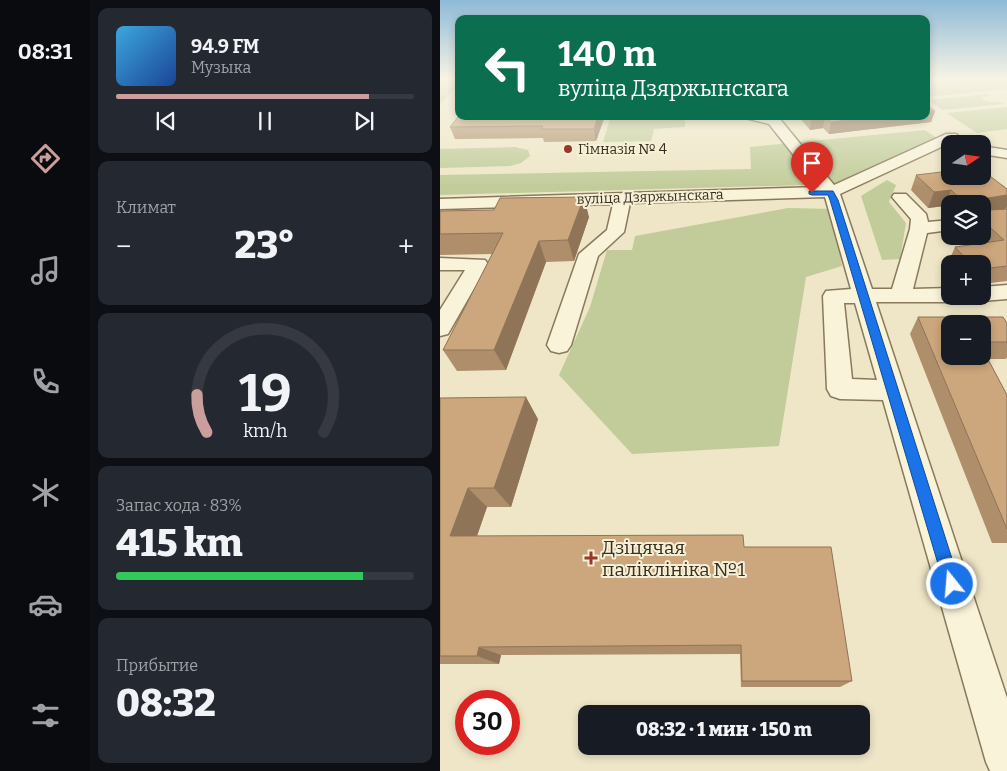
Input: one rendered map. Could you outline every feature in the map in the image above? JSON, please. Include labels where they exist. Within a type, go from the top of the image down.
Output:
[{"type":"street","points":[[770,120],[774,121],[831,192],[1007,762]]},
{"type":"street","points":[[831,192],[941,142]]},
{"type":"street","points":[[991,151],[1007,154]]},
{"type":"street","points":[[932,158],[941,155]]},
{"type":"street","name":"вуліца Дзяржынскага","points":[[440,204],[831,192]]},
{"type":"street","points":[[900,197],[920,218],[919,229],[900,294]]},
{"type":"street","points":[[559,345],[589,254],[615,232],[622,198]]},
{"type":"street","points":[[919,229],[941,226]]},
{"type":"street","points":[[440,264],[478,264],[440,328]]},
{"type":"street","points":[[892,390],[840,390],[833,296],[941,295]]},
{"type":"green space","points":[[950,115],[1007,115],[1007,129],[977,133]]},
{"type":"green space","points":[[610,120],[685,120],[685,127],[654,129],[651,141],[603,142]]},
{"type":"green space","points":[[925,130],[937,138],[840,184],[440,195],[440,175],[751,169],[750,147]]},
{"type":"green space","points":[[515,147],[528,150],[530,156],[521,163],[510,166],[440,168],[440,149]]},
{"type":"green space","points":[[887,180],[896,185],[889,202],[906,223],[900,259],[882,260],[861,196]]},
{"type":"green space","points":[[788,208],[833,209],[842,266],[806,277],[779,446],[632,454],[559,375],[590,307],[607,250],[632,250],[635,236]]},
{"type":"building","points":[[456,120],[597,120],[594,129],[541,129],[543,126],[450,127]]},
{"type":"building","points":[[829,120],[848,120],[831,122]]},
{"type":"building","points":[[941,172],[941,185],[991,185],[991,177],[1007,189],[1007,195],[991,198],[991,195],[956,195],[951,190],[934,192],[916,175]]},
{"type":"building","points":[[584,197],[568,240],[539,241],[494,350],[443,350],[503,233],[440,234],[440,211],[494,210],[500,198]]},
{"type":"building","points":[[1007,209],[1007,266],[991,268],[991,255],[963,255],[955,247],[991,245],[991,242],[1004,240],[991,228],[991,210]]},
{"type":"building","points":[[918,317],[941,317],[941,365],[991,365],[1007,395],[1007,529]]},
{"type":"building","points":[[991,317],[1003,317],[1007,323],[1007,342],[991,342]]},
{"type":"building","name":"Дзіцячая паліклініка №1","points":[[526,397],[494,488],[468,488],[450,536],[743,535],[744,547],[831,547],[852,681],[742,681],[741,645],[479,647],[477,656],[440,656],[440,398]]},
{"type":"place","name":"Гімназія № 4","points":[[568,149]]},
{"type":"place","name":"Дзіцячая паліклініка №1","points":[[591,558]]},
{"type":"route","points":[[812,193],[831,192],[834,200],[952,584]]}]
